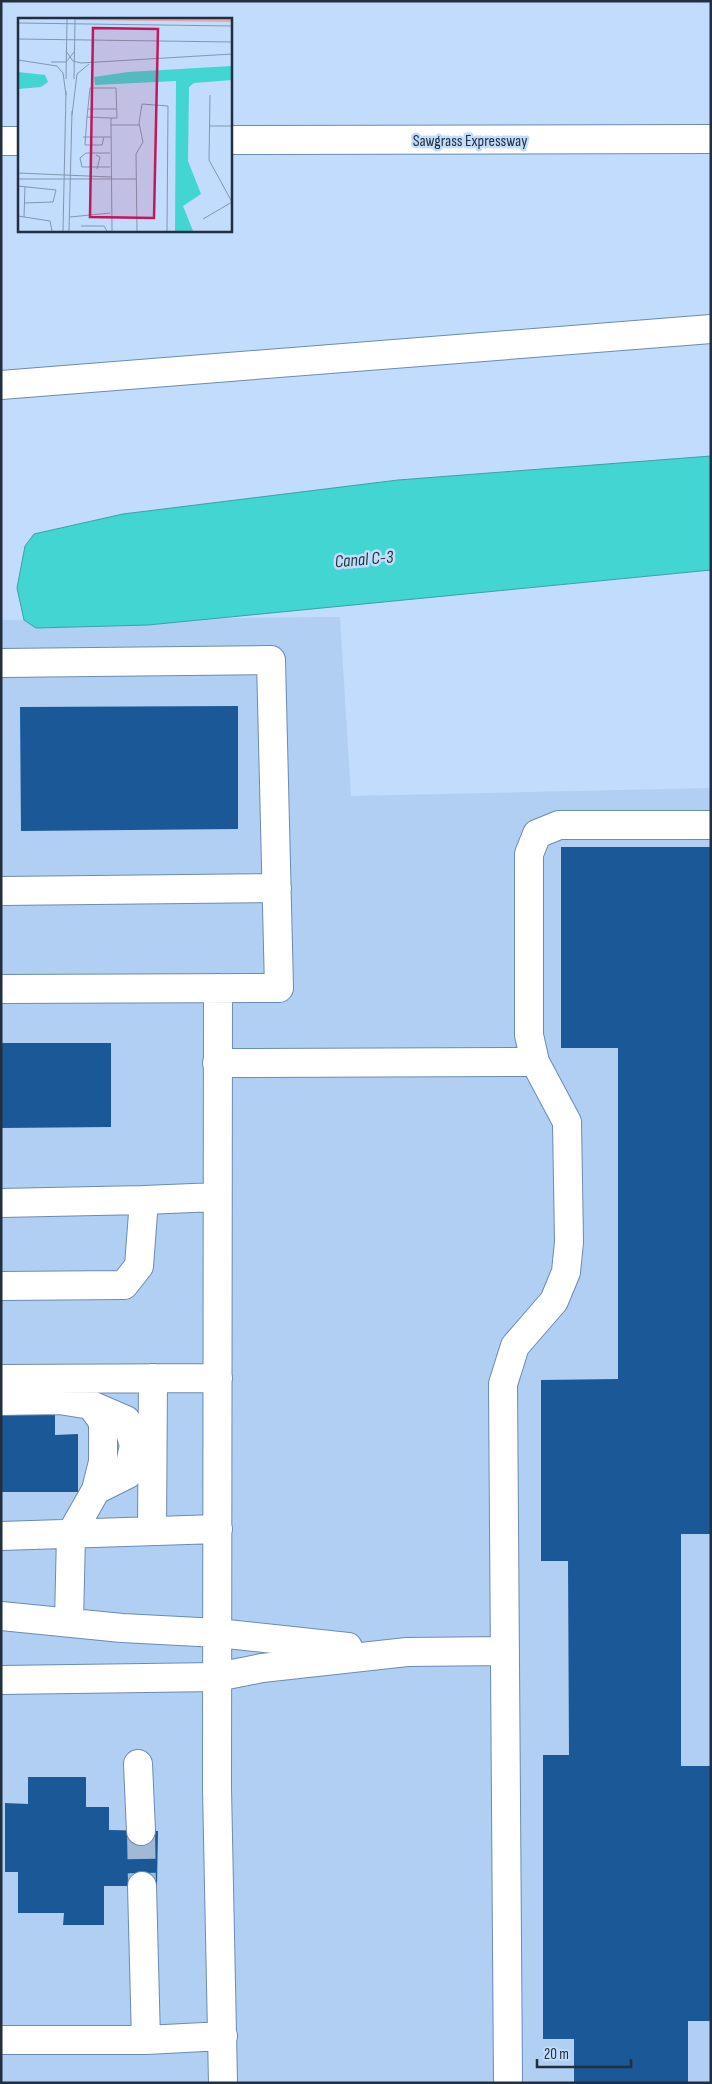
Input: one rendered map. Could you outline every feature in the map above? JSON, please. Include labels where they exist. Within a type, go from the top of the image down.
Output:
[{"type":"main road","name":"Sawgrass Expressway","points":[[231,140],[711,139]]},
{"type":"main road","points":[[1,141],[18,141]]},
{"type":"main road","points":[[1,384],[711,329]]},
{"type":"main road","points":[[1,402],[281,378],[517,345]]},
{"type":"main road","points":[[1,663],[271,660],[279,988],[1,988]]},
{"type":"main road","points":[[508,2083],[503,1384],[515,1346],[554,1301],[566,1272],[570,1242],[567,1122],[535,1062],[529,1035],[529,854],[536,834],[559,826],[711,825]]},
{"type":"main road","points":[[1,891],[276,888]]},
{"type":"main road","points":[[218,988],[217,1788],[223,2083]]},
{"type":"main road","points":[[217,1063],[535,1062]]},
{"type":"main road","points":[[1,1203],[217,1197]]},
{"type":"main road","points":[[1,1286],[124,1285],[139,1266],[144,1200]]},
{"type":"main road","points":[[152,1531],[153,1378]]},
{"type":"main road","points":[[1,1379],[218,1378]]},
{"type":"main road","points":[[1,1401],[59,1400],[91,1405],[103,1422],[103,1462],[96,1490],[72,1534],[69,1622]]},
{"type":"main road","points":[[1,1536],[218,1528]]},
{"type":"main road","points":[[1,1616],[122,1628],[218,1633],[407,1652]]},
{"type":"main road","points":[[1,1680],[217,1678],[262,1668],[407,1652],[505,1651]]},
{"type":"main road","points":[[138,1764],[141,1831]]},
{"type":"main road","points":[[142,1886],[146,2040]]},
{"type":"main road","points":[[1,2040],[146,2040],[223,2036]]},
{"type":"shaded area","points":[[340,617],[351,796],[711,788],[711,2083],[1,2083],[1,620]]},
{"type":"water","name":"Canal C-3","points":[[711,456],[711,570],[148,625],[36,628],[24,620],[17,588],[25,546],[34,534],[123,514],[398,480]]},
{"type":"building","points":[[238,706],[238,829],[21,831],[20,707]]},
{"type":"building","points":[[561,847],[711,847],[711,1534],[681,1534],[681,1766],[711,1766],[711,2021],[688,2021],[688,2083],[574,2083],[574,2039],[543,2039],[543,1755],[569,1755],[568,1561],[541,1561],[541,1380],[618,1379],[618,1048],[561,1048]]},
{"type":"building","points":[[1,1043],[111,1043],[111,1127],[1,1128]]},
{"type":"building","points":[[1,1404],[55,1404],[55,1435],[78,1434],[78,1492],[1,1492]]},
{"type":"building","points":[[28,1777],[86,1777],[86,1807],[109,1807],[109,1830],[158,1831],[157,1886],[104,1886],[104,1925],[63,1925],[64,1913],[18,1913],[18,1872],[5,1872],[5,1803],[28,1804]]},
{"type":"tunnel","points":[[141,1831],[142,1886]]}]
